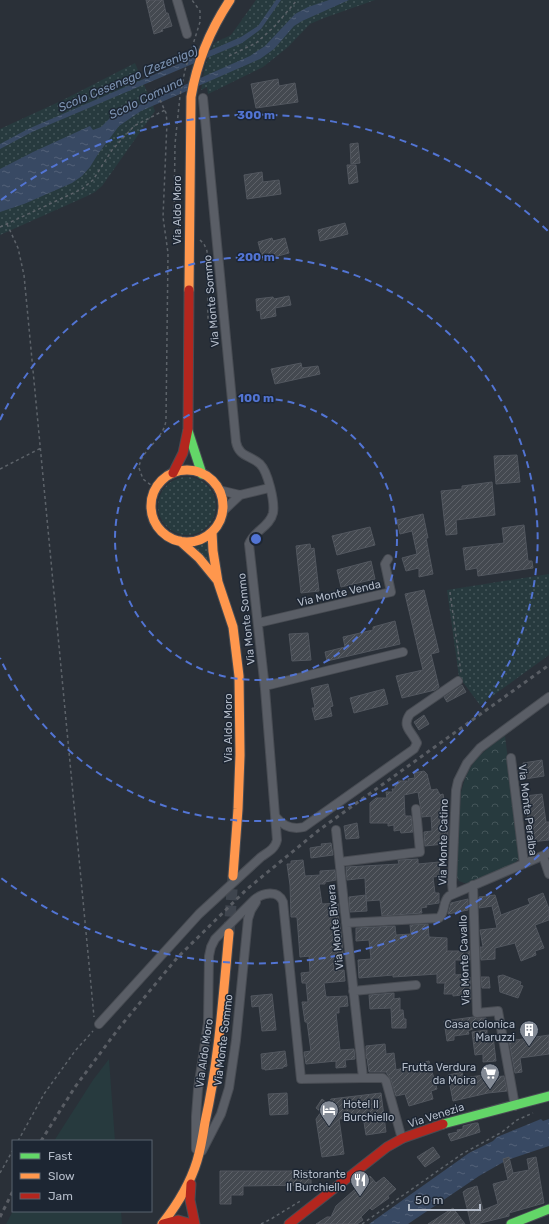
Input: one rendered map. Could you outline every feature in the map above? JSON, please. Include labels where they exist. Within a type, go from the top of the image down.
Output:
[{"type":"main road","name":"Via Aldo Moro","points":[[173,473],[183,453],[188,429],[190,109],[195,71],[208,36],[230,0]]},
{"type":"main road","name":"Via Aldo Moro","points":[[188,429],[202,474]]},
{"type":"main road","points":[[188,471],[202,474],[214,483],[222,496],[222,512],[217,526],[212,532],[199,540],[189,542],[171,538],[163,533],[153,517],[151,507],[152,498],[156,489],[162,481],[173,473],[188,471]]},
{"type":"main road","name":"Via Aldo Moro","points":[[212,532],[218,582],[233,627],[239,676],[240,755],[238,810],[232,876]]},
{"type":"main road","name":"Via Aldo Moro","points":[[180,541],[199,558],[218,582]]},
{"type":"main road","name":"Via Aldo Moro","points":[[195,1224],[190,1200],[190,1187],[210,1101],[219,1046],[229,933]]},
{"type":"main road","name":"Via Venezia","points":[[289,1224],[374,1156],[402,1139],[426,1129],[463,1118],[515,1106],[549,1096]]},
{"type":"main road","name":"Via Aldo Moro","points":[[163,1224],[184,1192],[193,1173]]},
{"type":"main road","points":[[511,1224],[549,1209]]},
{"type":"main road","name":"Via Venezia","points":[[278,1224],[305,1212]]},
{"type":"main road","points":[[163,1224],[173,1220],[179,1220],[192,1224]]},
{"type":"street","points":[[177,0],[187,34]]},
{"type":"street","name":"Via Monte Sommo","points":[[99,1024],[199,914],[276,845],[277,840],[265,686],[249,544],[254,535],[265,526],[272,515],[273,507],[265,472],[262,466],[256,460],[241,453],[237,446],[203,98]]},
{"type":"street","points":[[218,490],[240,495],[269,488]]},
{"type":"street","points":[[222,512],[240,495]]},
{"type":"street","name":"Via Monte Venda","points":[[258,623],[391,592],[385,564],[388,559]]},
{"type":"street","points":[[265,686],[403,652]]},
{"type":"street","points":[[276,817],[288,827],[304,827],[414,748],[417,743],[406,724],[410,714],[458,681]]},
{"type":"street","name":"Via Monte Catino","points":[[453,894],[452,883],[456,790],[464,767],[480,748],[549,697]]},
{"type":"street","name":"Via Monte Peralba","points":[[511,758],[524,864]]},
{"type":"street","points":[[340,862],[420,852],[416,809]]},
{"type":"street","name":"Via Monte Bivera","points":[[336,830],[363,1078]]},
{"type":"street","points":[[546,855],[549,874]]},
{"type":"street","name":"Via Monte Catino","points":[[346,923],[438,919],[443,914],[446,900],[449,896],[546,855]]},
{"type":"street","name":"Via Monte Cavallo","points":[[473,885],[477,1013],[498,1011],[515,1106]]},
{"type":"street","points":[[266,894],[278,895],[283,902],[301,1079],[383,1078],[386,1080],[402,1139]]},
{"type":"street","name":"Via Monte Sommo","points":[[196,1161],[221,1114],[229,1088],[248,918],[253,906],[266,894]]},
{"type":"street","name":"Via Monte Sommo","points":[[196,1161],[196,1116],[198,1088],[208,1023],[209,956],[211,947],[215,939],[243,911],[258,897],[266,894]]},
{"type":"street","points":[[353,991],[416,985]]},
{"type":"path","points":[[192,0],[198,7],[201,18],[200,27],[193,45]]},
{"type":"path","points":[[229,56],[256,43],[274,27],[296,0]]},
{"type":"path","points":[[155,89],[164,110],[167,122],[163,217],[168,253],[166,420],[162,434],[140,460],[139,468],[143,479],[156,489]]},
{"type":"path","points":[[178,109],[175,144],[174,216],[175,224],[181,231]]},
{"type":"path","points":[[0,227],[82,189],[93,180],[112,150],[134,126],[164,110]]},
{"type":"path","points":[[7,224],[18,248],[24,276],[93,1008],[94,1016],[99,1024],[75,1051],[44,1094],[19,1140]]},
{"type":"path","points":[[196,238],[203,242],[207,251],[209,322],[216,329],[225,330]]},
{"type":"path","points":[[0,469],[41,448]]},
{"type":"path","points":[[450,592],[461,674],[458,681]]},
{"type":"path","points":[[362,1224],[462,1154],[502,1132],[517,1120],[538,1110],[536,1100]]},
{"type":"path","points":[[0,1173],[12,1152]]},
{"type":"green space","points":[[256,0],[375,0],[310,24],[288,47],[263,67],[208,94],[207,87],[201,90],[205,66],[214,43],[231,35]]},
{"type":"green space","points":[[135,63],[155,111],[102,186],[95,192],[85,197],[0,235],[0,129],[63,100]]},
{"type":"green space","points":[[181,477],[193,477],[208,485],[216,500],[216,512],[208,527],[193,535],[181,535],[166,527],[158,512],[158,500],[166,485]]},
{"type":"green space","points":[[207,542],[212,566],[195,547]]},
{"type":"green space","points":[[549,574],[549,655],[480,705],[459,677],[447,590]]},
{"type":"green space","points":[[505,736],[520,857],[515,863],[469,883],[464,883],[459,881],[456,875],[461,793],[471,766],[482,753]]},
{"type":"green space","points":[[109,1059],[115,1140],[55,1140],[93,1080]]},
{"type":"green space","points":[[12,1212],[121,1212],[122,1224],[6,1224]]},
{"type":"water","points":[[276,0],[281,0],[261,29],[242,43],[32,132],[0,149],[0,144],[28,129],[241,37],[258,26]]},
{"type":"water","points":[[329,0],[349,0],[294,26],[274,49],[260,59],[141,111],[119,126],[82,176],[72,183],[24,204],[0,212],[0,169],[90,126],[93,130],[101,127],[110,118],[250,56],[265,46],[295,14],[308,7]]},
{"type":"water","points":[[541,1119],[543,1121],[549,1119],[549,1146],[507,1160],[479,1176],[408,1224],[369,1224],[469,1153],[493,1141],[497,1137]]},
{"type":"building","points":[[146,0],[163,0],[166,13],[168,13],[172,26],[162,29],[163,31],[154,34]]},
{"type":"building","points":[[278,79],[279,86],[295,83],[298,102],[256,108],[251,84]]},
{"type":"building","points":[[358,143],[360,163],[351,164],[350,144]]},
{"type":"building","points":[[347,165],[356,165],[358,182],[349,184]]},
{"type":"building","points":[[262,172],[263,182],[279,180],[281,194],[247,199],[244,175]]},
{"type":"building","points":[[345,223],[348,234],[320,241],[318,230]]},
{"type":"building","points":[[272,238],[273,241],[285,238],[289,253],[263,260],[258,242]]},
{"type":"building","points":[[289,296],[291,305],[275,308],[276,316],[261,319],[260,310],[257,311],[256,299],[273,297],[274,299]]},
{"type":"building","points":[[301,363],[302,368],[318,366],[320,374],[275,384],[271,369]]},
{"type":"building","points":[[517,455],[520,482],[496,484],[494,456]]},
{"type":"building","points":[[492,482],[495,515],[456,520],[457,534],[446,535],[441,491],[462,489],[462,486]]},
{"type":"building","points":[[423,514],[433,574],[419,577],[419,568],[406,571],[402,558],[417,554],[412,531],[400,534],[397,520]]},
{"type":"building","points":[[524,525],[528,561],[532,561],[533,568],[478,576],[477,568],[466,570],[463,548],[504,543],[502,528]]},
{"type":"building","points":[[370,527],[375,545],[337,555],[332,536]]},
{"type":"building","points":[[310,544],[311,549],[314,548],[319,591],[301,593],[296,546]]},
{"type":"building","points":[[371,561],[375,579],[341,587],[337,570]]},
{"type":"building","points":[[424,590],[439,652],[431,654],[439,687],[435,690],[402,698],[396,676],[423,670],[405,594]]},
{"type":"building","points":[[395,621],[400,644],[327,661],[325,652],[345,647],[343,637],[373,630],[373,627]]},
{"type":"building","points":[[308,633],[311,660],[292,661],[289,634]]},
{"type":"building","points":[[328,684],[333,706],[330,707],[332,716],[315,720],[312,708],[315,708],[311,688]]},
{"type":"building","points":[[462,685],[466,692],[447,702],[444,697]]},
{"type":"building","points":[[384,689],[388,704],[354,713],[350,698]]},
{"type":"building","points":[[424,715],[429,724],[419,730],[414,722]]},
{"type":"building","points":[[542,760],[544,776],[525,779],[523,763]]},
{"type":"building","points":[[424,771],[427,774],[431,790],[437,789],[440,795],[443,794],[448,823],[448,841],[444,841],[444,844],[425,846],[424,832],[432,831],[431,816],[422,817],[418,792],[404,795],[405,816],[411,816],[413,832],[401,833],[400,830],[394,831],[394,825],[388,826],[388,823],[370,823],[370,803],[376,798],[387,798],[386,792],[393,792],[392,789],[395,789],[395,784],[398,784],[398,781],[409,781],[408,779],[415,778],[414,773]]},
{"type":"building","points":[[542,794],[546,822],[549,822],[549,840],[531,842],[525,796]]},
{"type":"building","points":[[357,823],[359,838],[346,839],[344,826]]},
{"type":"building","points":[[331,843],[333,855],[311,858],[310,848],[322,846],[321,844]]},
{"type":"building","points":[[418,859],[418,864],[439,862],[440,876],[433,877],[435,893],[439,893],[439,903],[426,905],[427,907],[421,908],[422,913],[382,916],[380,900],[366,901],[365,878],[347,880],[346,867],[399,864],[398,860]]},
{"type":"building","points":[[303,860],[305,876],[320,875],[320,871],[335,870],[336,880],[325,882],[325,884],[319,884],[322,904],[338,903],[343,954],[333,955],[334,971],[344,970],[345,981],[324,983],[326,997],[347,996],[348,1006],[339,1007],[339,1013],[336,1013],[340,1050],[354,1049],[355,1059],[345,1060],[346,1067],[336,1068],[336,1061],[306,1064],[304,1052],[311,1051],[307,1022],[305,1022],[302,1002],[308,1002],[306,983],[302,983],[301,973],[310,972],[309,956],[300,957],[297,917],[291,917],[290,885],[287,864],[291,864],[291,861]]},
{"type":"building","points":[[543,893],[549,909],[549,920],[535,925],[544,948],[535,951],[536,955],[521,961],[515,943],[495,948],[495,959],[481,960],[480,947],[483,947],[480,930],[497,928],[492,906],[479,908],[479,897],[495,895],[501,915],[530,904],[528,899]]},
{"type":"building","points":[[366,895],[367,911],[350,912],[349,897]]},
{"type":"building","points":[[468,899],[468,910],[448,914],[451,903]]},
{"type":"building","points":[[428,924],[429,937],[447,938],[447,951],[470,951],[470,960],[455,960],[455,975],[468,974],[468,977],[470,977],[471,999],[462,1000],[462,995],[453,996],[453,994],[444,994],[445,983],[437,983],[437,974],[393,977],[393,975],[359,978],[358,960],[371,959],[369,940],[356,941],[356,928],[395,926],[396,935],[411,934],[410,925]]},
{"type":"building","points":[[503,975],[521,982],[520,985],[523,986],[518,998],[500,992],[498,976]]},
{"type":"building","points":[[481,977],[489,977],[490,988],[482,988]]},
{"type":"building","points":[[394,993],[394,999],[400,998],[400,1010],[403,1010],[404,1019],[406,1019],[406,1028],[392,1028],[391,1008],[370,1009],[369,995]]},
{"type":"building","points":[[272,994],[276,1030],[262,1031],[259,1006],[252,1007],[251,996]]},
{"type":"building","points":[[473,1017],[486,1018],[486,1023],[468,1031],[469,1034],[454,1036],[454,1040],[447,1041],[444,1021]]},
{"type":"building","points":[[487,1030],[487,1037],[493,1036],[496,1061],[483,1062],[483,1054],[475,1055],[472,1032]]},
{"type":"building","name":"Casa colonica Maruzzi","points":[[549,1035],[549,1054],[520,1058],[522,1072],[515,1073],[509,1041]]},
{"type":"building","points":[[385,1044],[386,1054],[394,1053],[396,1070],[429,1061],[437,1089],[431,1091],[433,1099],[409,1106],[405,1094],[396,1096],[391,1080],[386,1072],[369,1072],[366,1058],[366,1046]]},
{"type":"building","points":[[285,1051],[287,1066],[283,1068],[262,1069],[261,1054]]},
{"type":"building","points":[[462,1072],[463,1078],[484,1075],[484,1078],[504,1076],[507,1091],[488,1093],[453,1101],[448,1075]]},
{"type":"building","points":[[287,1093],[288,1114],[270,1115],[268,1094]]},
{"type":"building","name":"Hotel Il Burchiello","points":[[381,1093],[386,1132],[366,1135],[363,1116],[339,1119],[344,1154],[322,1157],[316,1119],[321,1112],[316,1108],[322,1099],[328,1104],[331,1099]]},
{"type":"building","points":[[478,1123],[480,1132],[451,1141],[448,1134],[458,1132],[457,1130],[463,1129],[463,1126]]},
{"type":"building","points":[[433,1147],[440,1157],[425,1167],[417,1157]]},
{"type":"building","points":[[509,1157],[513,1173],[529,1170],[527,1159],[536,1157],[544,1203],[509,1213],[509,1216],[477,1224],[471,1224],[463,1192],[477,1186],[483,1210],[498,1204],[493,1184],[508,1180],[503,1159]]},
{"type":"building","points":[[220,1171],[311,1171],[311,1185],[243,1186],[243,1195],[231,1195],[231,1204],[220,1204]]},
{"type":"building","points":[[370,1176],[376,1183],[384,1177],[396,1189],[388,1196],[389,1198],[372,1210],[370,1208],[361,1217],[363,1220],[357,1224],[316,1224],[327,1217],[331,1217],[336,1206]]},
{"type":"building","points":[[453,1208],[465,1224],[428,1224]]},
{"type":"tunnel","points":[[229,933],[233,876]]},
{"type":"railway","points":[[42,1140],[75,1087],[119,1028],[177,958],[247,889],[319,830],[549,665]]},
{"type":"railway","points":[[0,1217],[12,1193]]},
{"type":"traffic: fast","points":[[188,431],[202,474]]},
{"type":"traffic: fast","points":[[443,1124],[549,1096]]},
{"type":"traffic: fast","points":[[511,1224],[549,1209]]},
{"type":"traffic: slow","points":[[189,290],[191,97],[205,46],[210,34],[230,0]]},
{"type":"traffic: slow","points":[[187,470],[207,476],[217,486],[223,506],[217,526],[207,536],[187,542],[167,536],[157,526],[151,506],[157,486],[167,476],[187,470]]},
{"type":"traffic: slow","points":[[212,532],[213,551],[218,582],[233,627],[239,676],[240,755],[233,876]]},
{"type":"traffic: slow","points":[[180,541],[199,558],[217,580]]},
{"type":"traffic: slow","points":[[162,1224],[178,1202],[187,1186],[200,1151],[214,1075],[229,933]]},
{"type":"traffic: jam","points":[[173,473],[183,453],[188,429],[189,290]]},
{"type":"traffic: jam","points":[[289,1224],[387,1147],[403,1138],[443,1124]]},
{"type":"traffic: jam","points":[[191,1184],[190,1200],[195,1224]]},
{"type":"traffic: jam","points":[[163,1224],[178,1220],[192,1224]]},
{"type":"place","name":"Casa colonica Maruzzi","points":[[529,1047]]},
{"type":"place","name":"Frutta Verdura da Moira","points":[[490,1090]]},
{"type":"place","name":"Hotel Il Burchiello","points":[[329,1127]]},
{"type":"place","name":"Ristorante Il Burchiello","points":[[360,1197]]},
{"type":"water label","name":"Scolo Cesenego (Zezenigo)","points":[[128,79]]},
{"type":"water label","name":"Scolo Comuna","points":[[146,98]]}]
